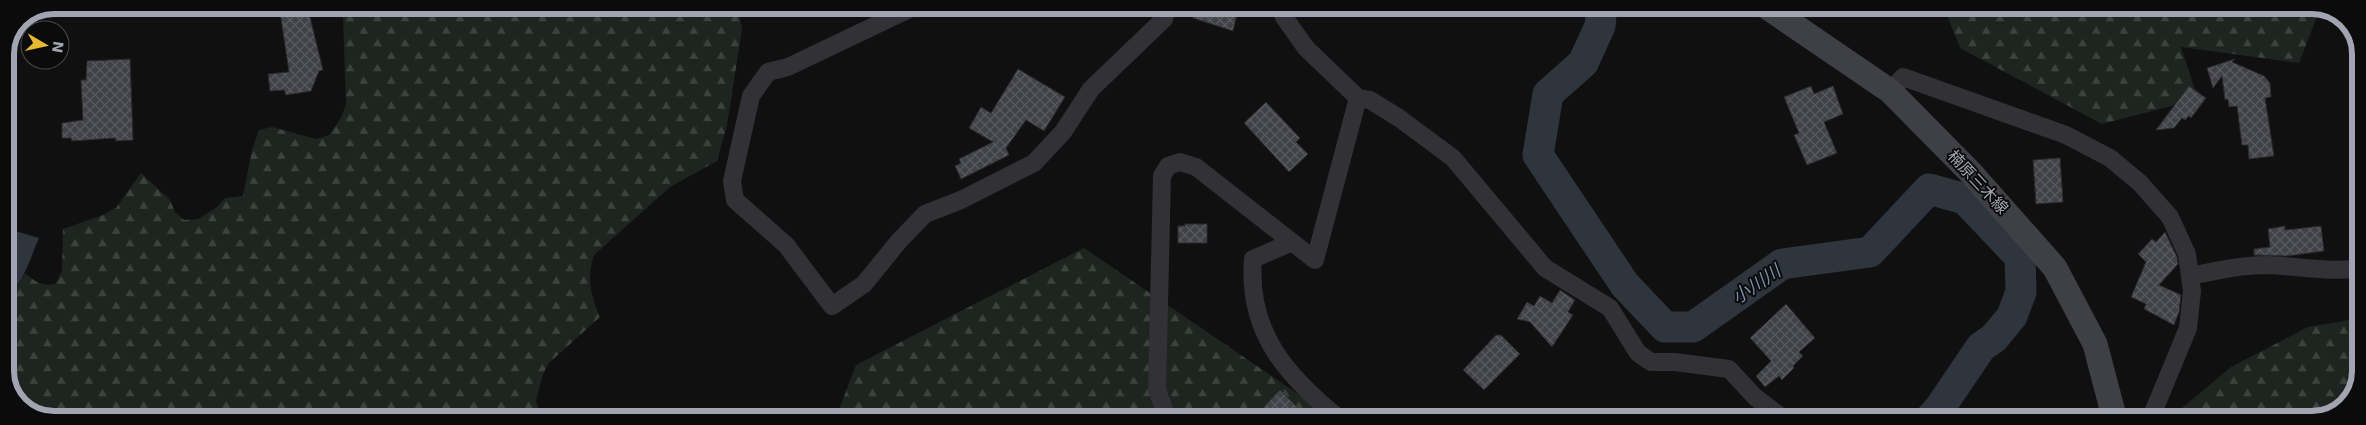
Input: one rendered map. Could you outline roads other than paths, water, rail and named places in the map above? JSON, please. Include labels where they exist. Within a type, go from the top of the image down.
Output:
[{"type":"main road","name":"楠原三木線","points":[[1777,14],[1890,91],[1971,173],[2055,268],[2095,344],[2113,411]]},
{"type":"street","points":[[899,14],[788,67],[768,72],[751,96],[732,181],[735,200],[786,245],[832,306],[864,284],[924,214],[961,200],[1034,163],[1063,132],[1091,89],[1164,19],[1165,14]]},
{"type":"street","points":[[1283,14],[1306,48],[1358,98],[1370,100],[1399,118],[1453,158],[1546,268],[1610,308],[1638,353],[1651,362],[1675,362],[1729,369],[1755,397],[1773,411]]},
{"type":"street","points":[[1890,91],[1903,77],[2066,135],[2110,158],[2140,183],[2170,217],[2187,254],[2192,291],[2188,328],[2154,411]]},
{"type":"street","points":[[1165,411],[1157,390],[1162,176],[1168,166],[1180,162],[1196,167],[1315,260],[1358,98]]},
{"type":"street","points":[[1290,242],[1253,259],[1251,282],[1260,321],[1278,360],[1310,396],[1329,411]]},
{"type":"street","points":[[2190,276],[2240,266],[2267,265],[2344,271],[2352,270]]},
{"type":"waterway","name":"小川川","points":[[1601,14],[1600,26],[1583,63],[1548,94],[1538,155],[1625,285],[1665,327],[1693,327],[1782,264],[1870,252],[1929,189],[1965,199],[2020,257],[2021,292],[2012,316],[1994,338],[1981,347],[1937,411]]}]
